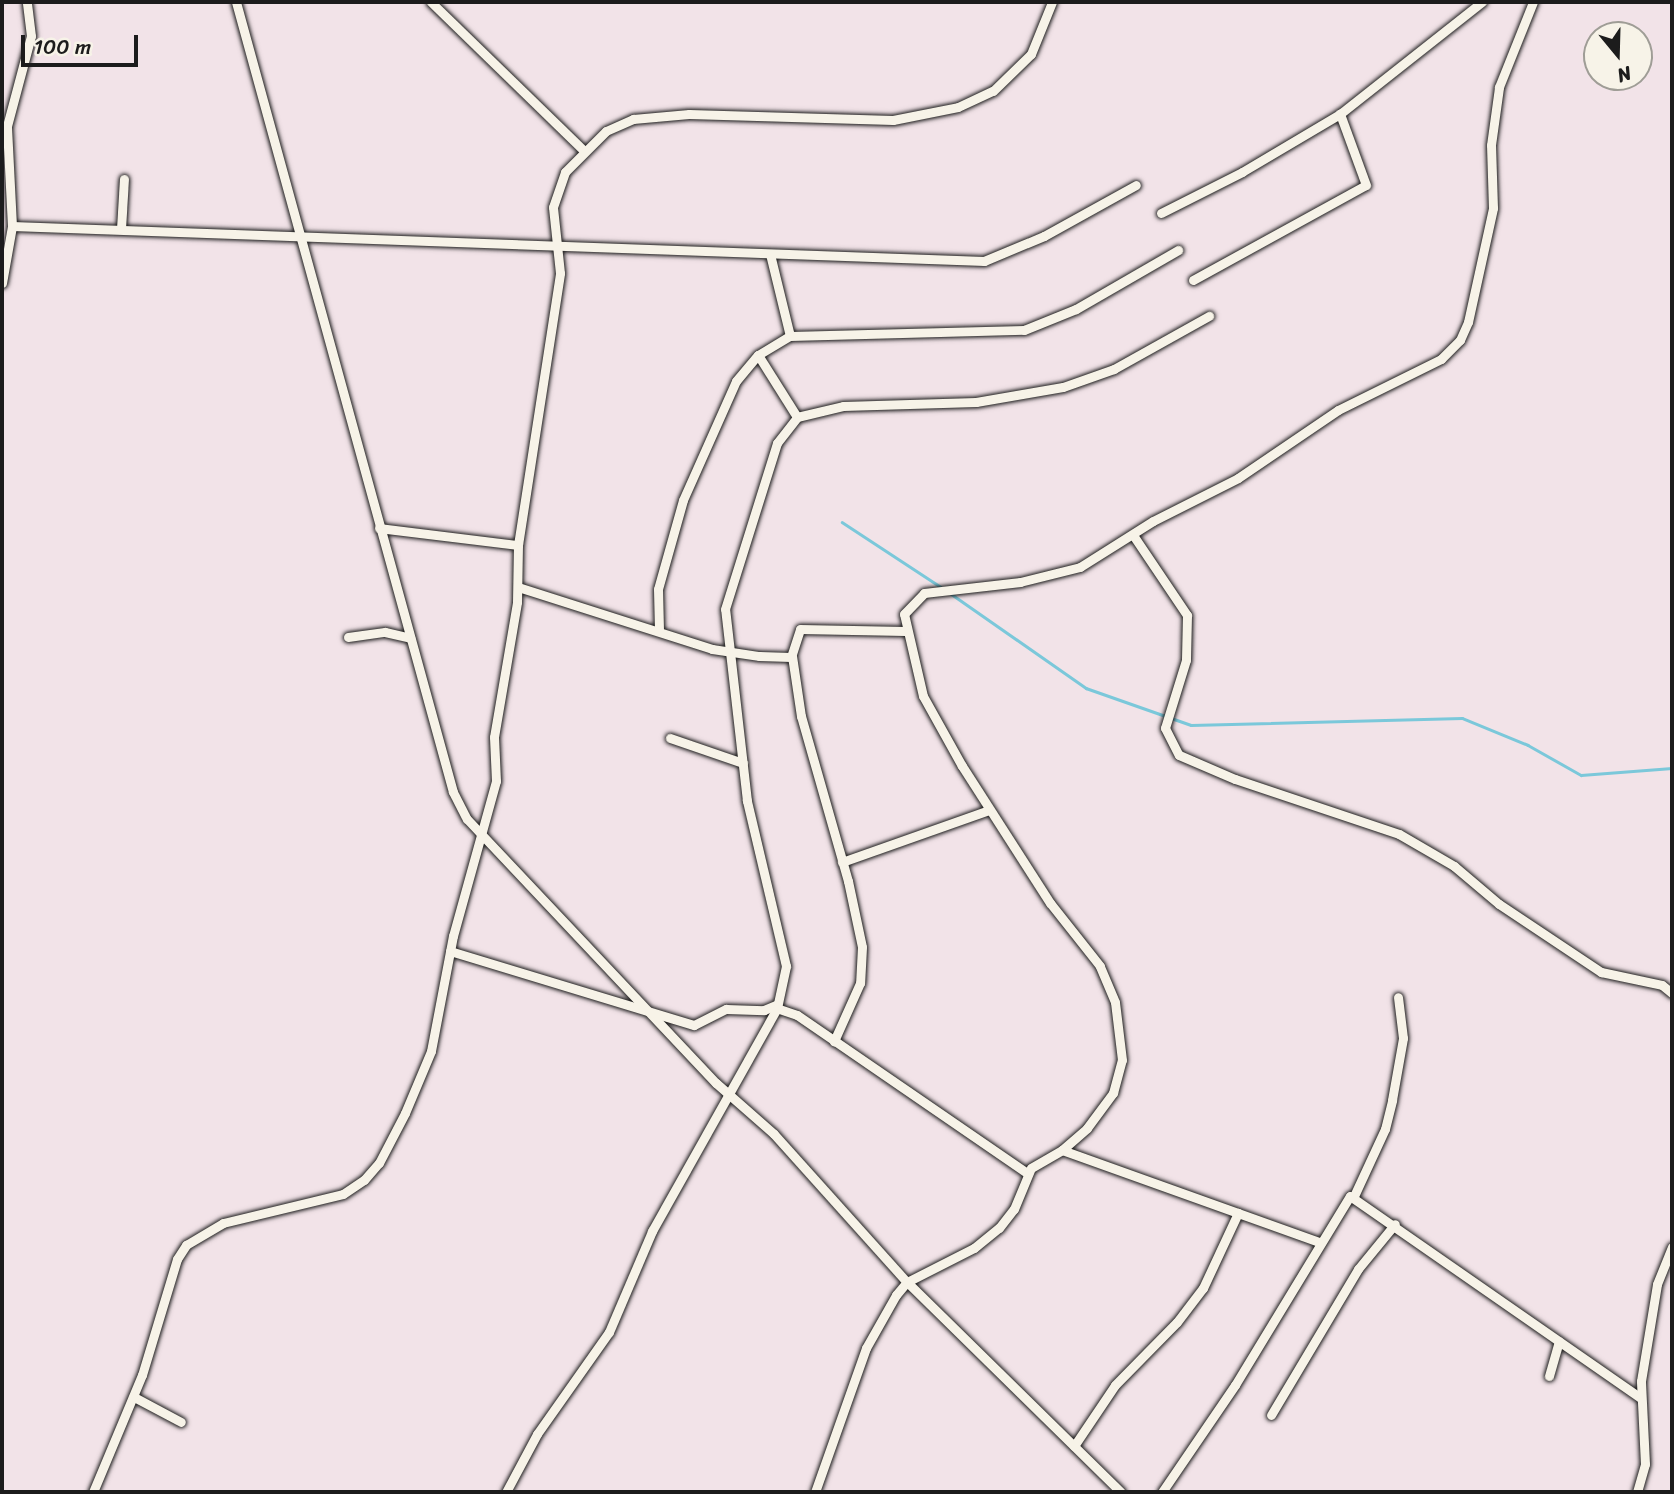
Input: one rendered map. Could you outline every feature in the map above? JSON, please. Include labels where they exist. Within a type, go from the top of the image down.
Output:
[{"type":"street","points":[[2,283],[12,226],[5,143],[12,98],[31,36],[27,2]]},
{"type":"street","points":[[236,2],[453,792],[482,838],[731,1096],[774,1134],[907,1282],[1121,1492]]},
{"type":"street","points":[[431,2],[582,149]]},
{"type":"street","points":[[93,1492],[134,1397],[177,1259],[186,1245],[246,1215],[343,1194],[379,1163],[431,1051],[450,951],[496,780],[494,737],[518,587],[518,545],[560,273],[556,248],[556,190],[582,149],[606,131],[633,120],[690,114],[893,120],[930,116],[993,90],[1031,54],[1052,2]]},
{"type":"street","points":[[1161,213],[1242,172],[1340,114],[1482,2]]},
{"type":"street","points":[[815,1492],[866,1348],[878,1322],[907,1282],[974,1248],[999,1228],[1014,1209],[1027,1172],[1062,1150],[1087,1128],[1113,1093],[1122,1060],[1117,1013],[1100,965],[1050,902],[989,810],[923,696],[905,631],[904,614],[924,593],[1049,576],[1080,567],[1238,478],[1338,410],[1432,367],[1460,340],[1493,208],[1490,145],[1499,87],[1533,2]]},
{"type":"street","points":[[1193,280],[1366,185],[1340,114]]},
{"type":"street","points":[[121,229],[124,179]]},
{"type":"street","points":[[12,226],[556,248],[984,261],[1044,236],[1136,185]]},
{"type":"street","points":[[659,630],[657,589],[683,500],[736,380],[758,355],[790,336],[1024,330],[1076,309],[1178,250]]},
{"type":"street","points":[[770,254],[790,336]]},
{"type":"street","points":[[506,1492],[537,1434],[609,1332],[652,1231],[731,1096],[777,1006],[786,966],[755,837],[723,616],[777,443],[797,417],[843,406],[976,402],[1063,387],[1114,369],[1209,316]]},
{"type":"street","points":[[758,355],[797,417]]},
{"type":"street","points":[[379,528],[518,545]]},
{"type":"street","points":[[1133,535],[1187,615],[1186,660],[1165,728],[1179,755],[1224,775],[1399,834],[1454,866],[1499,904],[1592,967],[1621,979],[1661,985],[1672,993]]},
{"type":"street","points":[[518,587],[730,653],[792,656]]},
{"type":"street","points":[[834,1041],[851,1008],[864,962],[842,862],[801,716],[792,656],[800,629],[905,631]]},
{"type":"street","points":[[348,636],[385,632],[410,638]]},
{"type":"street","points":[[670,738],[743,763]]},
{"type":"street","points":[[842,862],[989,810]]},
{"type":"street","points":[[450,951],[694,1025],[726,1009],[764,1010],[777,1006],[797,1015],[1027,1172]]},
{"type":"street","points":[[1162,1492],[1235,1385],[1345,1199],[1354,1196],[1385,1129],[1392,1100],[1402,1038],[1398,997]]},
{"type":"street","points":[[1062,1150],[1319,1242]]},
{"type":"street","points":[[1354,1196],[1641,1398]]},
{"type":"street","points":[[1074,1446],[1115,1385],[1203,1288],[1238,1213]]},
{"type":"street","points":[[1270,1415],[1357,1269],[1395,1224]]},
{"type":"street","points":[[1637,1492],[1645,1464],[1641,1398],[1657,1284],[1672,1247]]},
{"type":"street","points":[[1549,1376],[1559,1341]]},
{"type":"street","points":[[134,1397],[181,1422]]},
{"type":"waterway","points":[[842,522],[941,587]]},
{"type":"waterway","points":[[950,593],[1086,688],[1191,725],[1462,718],[1528,745],[1581,775],[1672,768]]}]
